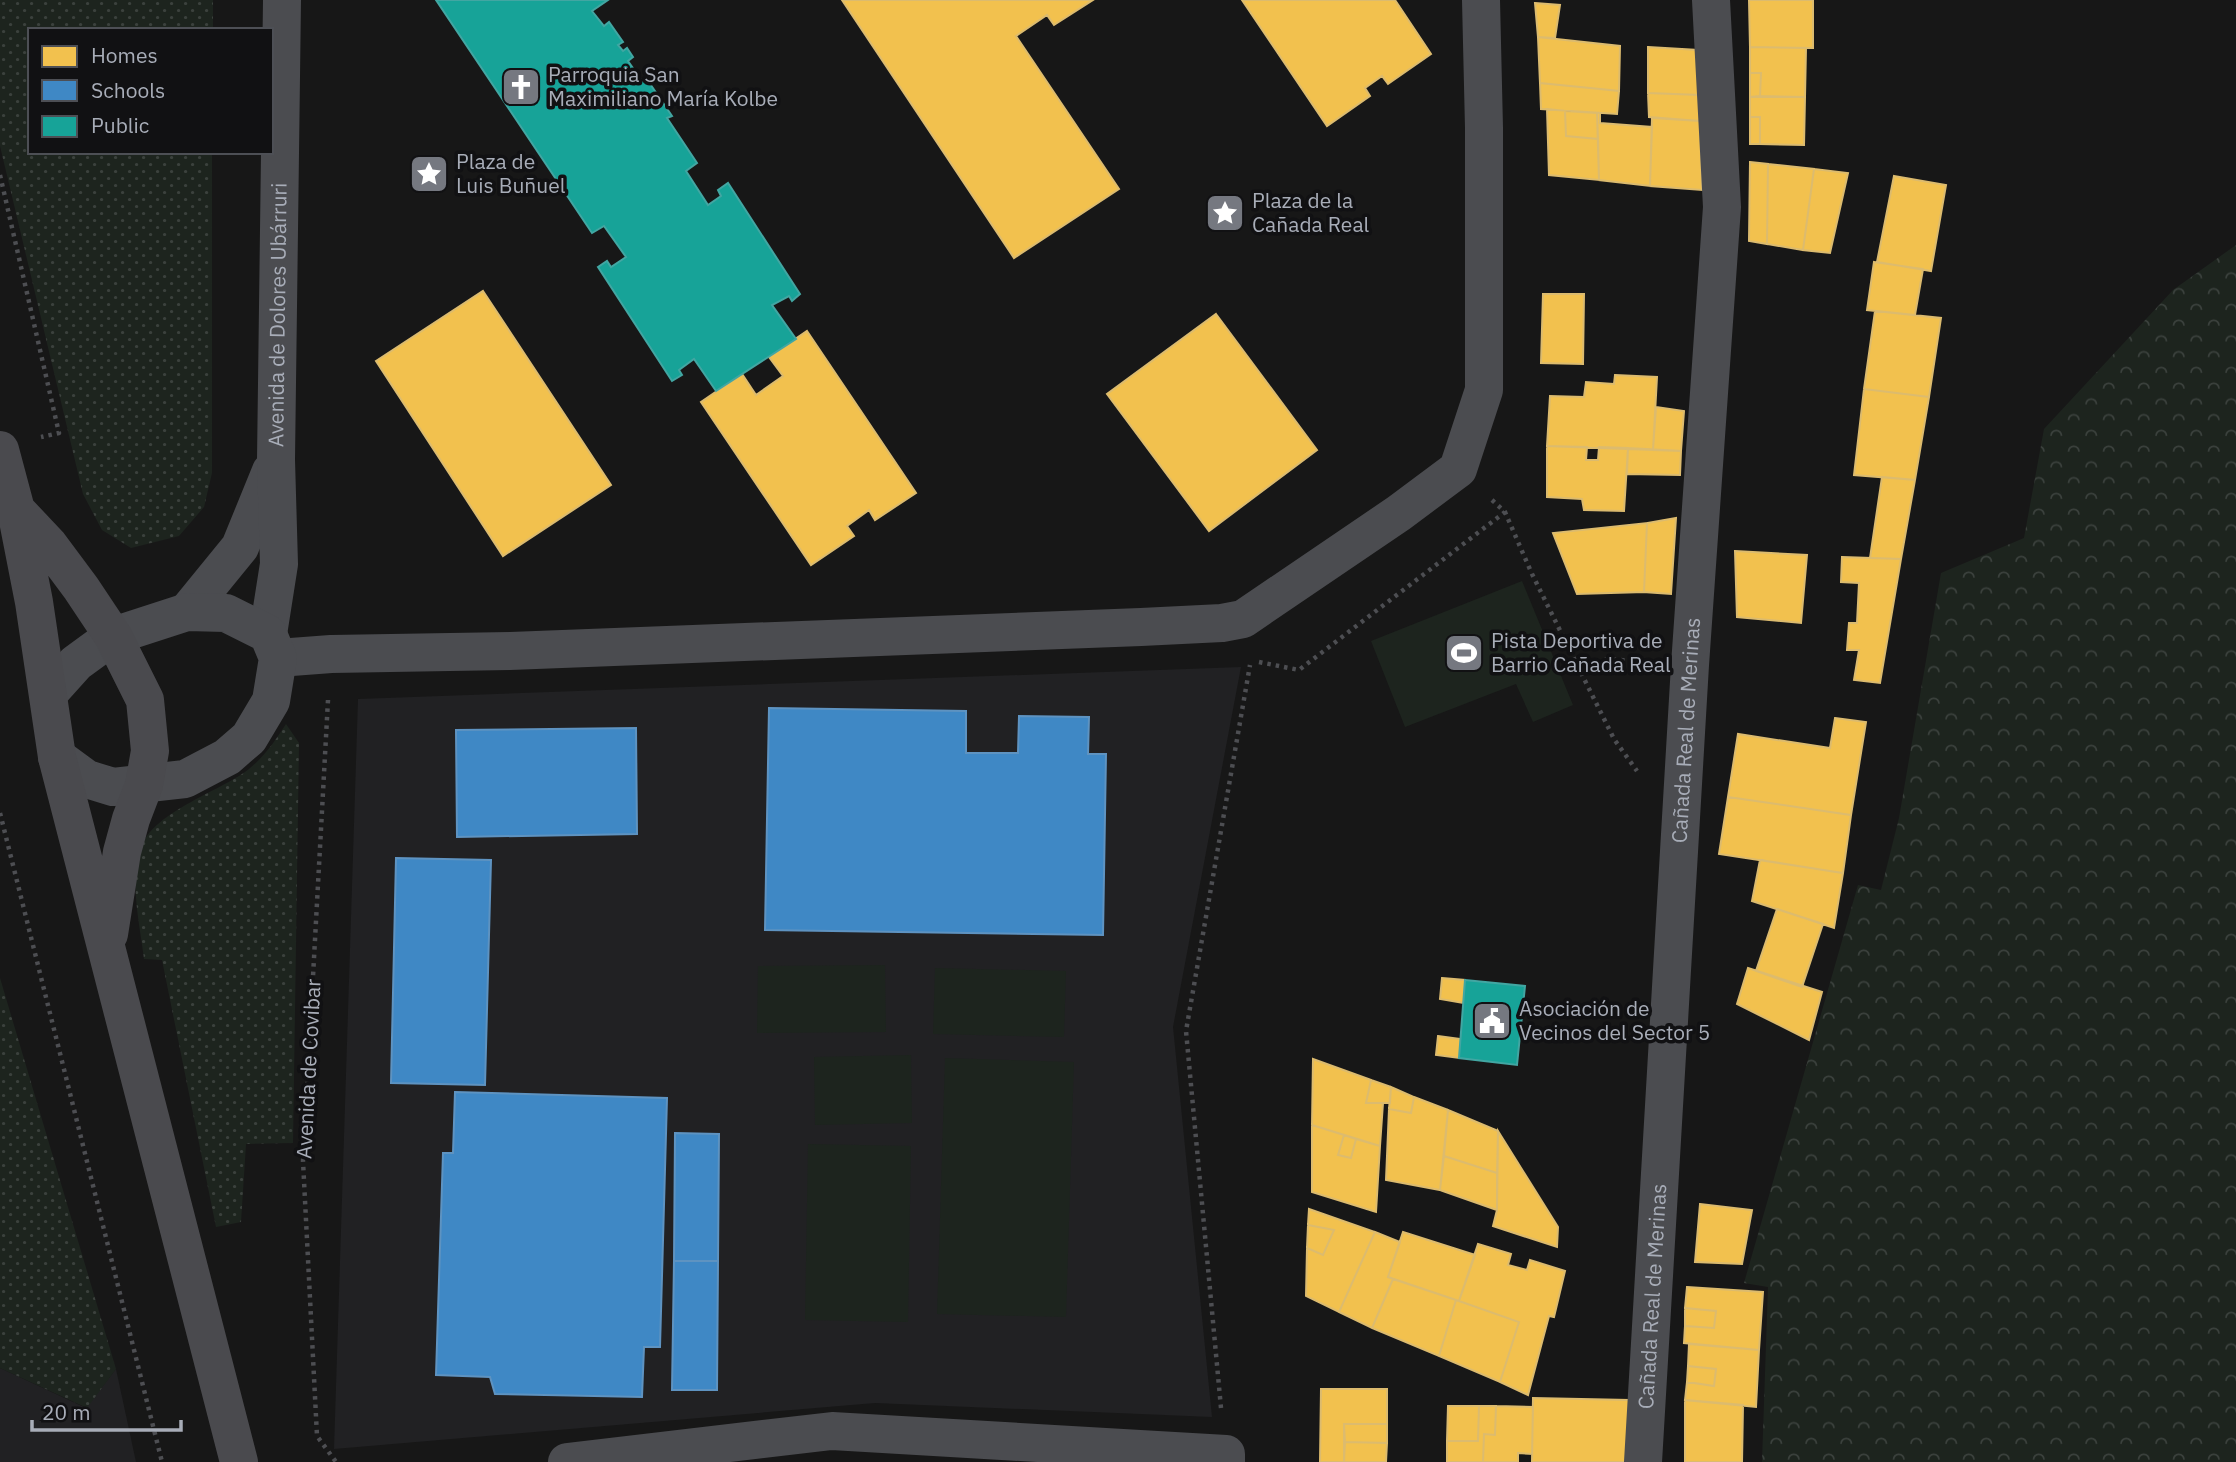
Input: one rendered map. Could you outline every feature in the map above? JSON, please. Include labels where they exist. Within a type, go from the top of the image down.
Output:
[{"type":"street","name":"Avenida de Dolores Ubárruri","points":[[57,757],[87,779],[113,787],[185,779],[227,757],[249,738],[271,701],[279,564],[275,460],[282,0]]},
{"type":"street","points":[[49,692],[76,663],[113,636],[187,612],[226,613],[273,646],[331,654],[510,651],[1222,624],[1243,619],[1399,513],[1458,469],[1484,390],[1481,0]]},
{"type":"street","name":"Cañada Real de Merinas","points":[[1643,1462],[1690,665],[1722,207],[1711,0]]},
{"type":"street","points":[[0,450],[16,510],[49,692],[57,757],[239,1462]]},
{"type":"street","name":"Avenida de Dolores Ubárruri","points":[[187,612],[240,547],[275,460]]},
{"type":"street","points":[[16,510],[49,545],[113,636],[145,701],[150,751],[144,785],[122,852],[107,946]]},
{"type":"street","points":[[567,1462],[832,1431],[1226,1458]]},
{"type":"path","points":[[0,175],[59,433],[38,438]]},
{"type":"path","points":[[1458,469],[1505,512],[1532,574],[1614,739],[1637,772]]},
{"type":"path","points":[[1226,1458],[1186,1031],[1251,660],[1299,670],[1505,512]]},
{"type":"path","points":[[1580,668],[1608,659],[1690,665]]},
{"type":"path","name":"Avenida de Covibar","points":[[329,698],[303,1161],[317,1436],[336,1462]]},
{"type":"path","points":[[0,813],[162,1462]]},
{"type":"shaded area","points":[[1241,667],[1173,1027],[1212,1417],[875,1403],[334,1449],[358,699]]},
{"type":"shaded area","points":[[0,1368],[86,1408],[116,1369],[136,1462],[0,1462]]},
{"type":"green space","points":[[0,0],[213,0],[213,28],[28,28],[28,154],[212,154],[212,473],[204,507],[179,536],[131,548],[102,530],[83,494],[0,146]]},
{"type":"green space","points":[[2236,245],[2236,1462],[1762,1462],[1768,1287],[1744,1283],[1858,885],[1881,890],[1899,818],[1941,573],[2024,538],[2044,429],[2173,290]]},
{"type":"green space","name":"Pista Deportiva de Barrio Cañada Real","points":[[1522,581],[1573,705],[1533,722],[1516,684],[1405,727],[1371,641]]},
{"type":"green space","points":[[286,724],[299,743],[293,1143],[246,1144],[241,1222],[216,1227],[162,960],[144,959],[137,905],[136,865],[146,838],[156,826],[170,814],[249,769],[265,754]]},
{"type":"green space","points":[[885,965],[886,1032],[757,1033],[758,966]]},
{"type":"green space","points":[[935,968],[1066,971],[1064,1037],[933,1034]]},
{"type":"green space","points":[[0,978],[116,1369],[87,1408],[0,1368]]},
{"type":"green space","points":[[911,1055],[912,1123],[815,1125],[814,1057]]},
{"type":"green space","points":[[945,1058],[1074,1062],[1066,1317],[937,1314]]},
{"type":"green space","points":[[808,1144],[911,1146],[908,1322],[805,1320]]},
{"type":"building: Homes","points":[[842,0],[1093,0],[1054,25],[1047,15],[1016,36],[1119,189],[1014,258]]},
{"type":"building: Homes","points":[[1242,0],[1395,0],[1431,54],[1388,84],[1382,76],[1365,88],[1370,96],[1327,126]]},
{"type":"building: Homes","points":[[1749,0],[1813,0],[1813,48],[1750,47]]},
{"type":"building: Homes","points":[[1535,3],[1560,5],[1555,38],[1538,37]]},
{"type":"building: Homes","points":[[1538,37],[1620,46],[1619,91],[1540,83]]},
{"type":"building: Homes","points":[[1648,47],[1698,50],[1700,95],[1648,93]]},
{"type":"building: Homes","points":[[1750,47],[1806,48],[1805,97],[1760,96],[1761,73],[1750,73]]},
{"type":"building: Homes","points":[[1750,73],[1761,73],[1760,96],[1750,97]]},
{"type":"building: Homes","points":[[1540,83],[1619,91],[1617,114],[1541,109]]},
{"type":"building: Homes","points":[[1648,93],[1700,95],[1700,121],[1649,117]]},
{"type":"building: Homes","points":[[1750,97],[1805,97],[1804,145],[1760,144],[1760,117],[1750,117]]},
{"type":"building: Homes","points":[[1547,109],[1565,111],[1566,136],[1598,139],[1599,180],[1549,175]]},
{"type":"building: Homes","points":[[1565,111],[1597,113],[1598,139],[1566,136]]},
{"type":"building: Homes","points":[[1597,113],[1600,113],[1600,123],[1652,127],[1650,186],[1599,180]]},
{"type":"building: Homes","points":[[1750,117],[1760,117],[1760,144],[1750,144]]},
{"type":"building: Homes","points":[[1652,118],[1700,121],[1702,190],[1650,186]]},
{"type":"building: Homes","points":[[1750,162],[1768,164],[1767,244],[1749,241]]},
{"type":"building: Homes","points":[[1768,164],[1814,169],[1803,250],[1767,244]]},
{"type":"building: Homes","points":[[1814,169],[1848,173],[1830,253],[1803,250]]},
{"type":"building: Homes","points":[[1894,176],[1946,185],[1931,271],[1877,262]]},
{"type":"building: Homes","points":[[1874,262],[1923,269],[1915,315],[1867,310]]},
{"type":"building: Homes","points":[[483,291],[611,485],[503,556],[376,361]]},
{"type":"building: Homes","points":[[1543,294],[1584,294],[1583,364],[1541,363]]},
{"type":"building: Homes","points":[[1875,311],[1941,318],[1929,397],[1864,389]]},
{"type":"building: Homes","points":[[1216,314],[1317,450],[1209,531],[1107,394]]},
{"type":"building: Homes","points":[[807,331],[916,493],[875,520],[869,510],[847,526],[854,536],[811,565],[701,402],[742,374],[756,395],[783,376],[769,357]]},
{"type":"building: Homes","points":[[1615,375],[1657,377],[1653,450],[1547,446],[1550,396],[1584,397],[1586,382],[1614,384]]},
{"type":"building: Homes","points":[[1864,389],[1929,397],[1915,480],[1854,475]]},
{"type":"building: Homes","points":[[1656,407],[1684,411],[1681,451],[1653,450]]},
{"type":"building: Homes","points":[[1547,446],[1587,447],[1586,460],[1598,460],[1599,447],[1628,448],[1624,511],[1584,510],[1582,499],[1547,497]]},
{"type":"building: Homes","points":[[1628,448],[1681,451],[1680,475],[1627,474]]},
{"type":"building: Homes","points":[[1882,477],[1915,480],[1901,559],[1870,558]]},
{"type":"building: Homes","points":[[1676,518],[1671,594],[1644,592],[1647,523]]},
{"type":"building: Homes","points":[[1647,523],[1644,592],[1577,594],[1553,533]]},
{"type":"building: Homes","points":[[1735,551],[1807,555],[1801,623],[1737,617]]},
{"type":"building: Homes","points":[[1842,557],[1901,559],[1880,683],[1854,680],[1859,650],[1847,650],[1849,623],[1857,623],[1859,583],[1841,582]]},
{"type":"building: Homes","points":[[1835,718],[1866,722],[1851,815],[1728,797],[1738,734],[1830,748]]},
{"type":"building: Homes","points":[[1728,797],[1851,815],[1843,873],[1719,854]]},
{"type":"building: Homes","points":[[1760,860],[1843,873],[1834,928],[1752,901]]},
{"type":"building: Homes","points":[[1777,909],[1823,924],[1802,987],[1756,971]]},
{"type":"building: Homes","points":[[1748,968],[1822,992],[1809,1040],[1737,1004]]},
{"type":"building: Homes","points":[[1442,978],[1465,980],[1464,1003],[1440,999]]},
{"type":"building: Homes","points":[[1438,1036],[1461,1039],[1459,1058],[1436,1055]]},
{"type":"building: Homes","points":[[1313,1059],[1371,1080],[1366,1103],[1383,1103],[1380,1146],[1312,1125]]},
{"type":"building: Homes","points":[[1371,1080],[1391,1087],[1390,1103],[1366,1103]]},
{"type":"building: Homes","points":[[1391,1087],[1414,1097],[1411,1113],[1389,1109]]},
{"type":"building: Homes","points":[[1414,1097],[1448,1110],[1440,1190],[1386,1180],[1389,1109],[1411,1113]]},
{"type":"building: Homes","points":[[1448,1110],[1498,1131],[1497,1173],[1444,1156]]},
{"type":"building: Homes","points":[[1312,1125],[1344,1135],[1338,1155],[1351,1158],[1356,1139],[1380,1146],[1376,1212],[1312,1192]]},
{"type":"building: Homes","points":[[1498,1131],[1558,1227],[1557,1247],[1493,1226],[1497,1210]]},
{"type":"building: Homes","points":[[1344,1135],[1356,1139],[1351,1158],[1338,1155]]},
{"type":"building: Homes","points":[[1444,1156],[1497,1173],[1497,1210],[1440,1190]]},
{"type":"building: Homes","points":[[1700,1204],[1752,1210],[1742,1264],[1695,1262]]},
{"type":"building: Homes","points":[[1309,1209],[1375,1232],[1339,1312],[1306,1296],[1307,1248],[1323,1255],[1334,1230],[1308,1225]]},
{"type":"building: Homes","points":[[1308,1225],[1334,1230],[1323,1255],[1307,1248]]},
{"type":"building: Homes","points":[[1375,1232],[1400,1242],[1388,1277],[1393,1279],[1372,1328],[1339,1312]]},
{"type":"building: Homes","points":[[1403,1232],[1475,1255],[1459,1301],[1388,1277]]},
{"type":"building: Homes","points":[[1478,1244],[1511,1254],[1508,1265],[1527,1270],[1530,1260],[1565,1271],[1554,1317],[1549,1316],[1528,1395],[1500,1382],[1519,1322],[1459,1301]]},
{"type":"building: Homes","points":[[1393,1279],[1456,1300],[1439,1356],[1372,1328]]},
{"type":"building: Homes","points":[[1687,1287],[1763,1292],[1759,1350],[1684,1343],[1685,1326],[1714,1328],[1716,1311],[1685,1308]]},
{"type":"building: Homes","points":[[1456,1300],[1519,1322],[1500,1382],[1439,1356]]},
{"type":"building: Homes","points":[[1685,1308],[1716,1311],[1714,1328],[1685,1326]]},
{"type":"building: Homes","points":[[1689,1344],[1759,1350],[1756,1407],[1685,1400],[1687,1382],[1714,1386],[1716,1369],[1688,1366]]},
{"type":"building: Homes","points":[[1688,1366],[1716,1369],[1714,1386],[1687,1382]]},
{"type":"building: Homes","points":[[1321,1389],[1387,1389],[1387,1424],[1344,1424],[1344,1462],[1320,1462]]},
{"type":"building: Homes","points":[[1533,1398],[1629,1400],[1628,1462],[1532,1462]]},
{"type":"building: Homes","points":[[1685,1400],[1743,1405],[1742,1462],[1685,1462]]},
{"type":"building: Homes","points":[[1448,1406],[1479,1406],[1478,1441],[1447,1441]]},
{"type":"building: Homes","points":[[1479,1406],[1496,1406],[1495,1435],[1484,1434],[1483,1462],[1447,1462],[1447,1441],[1478,1441]]},
{"type":"building: Homes","points":[[1496,1406],[1533,1407],[1532,1454],[1518,1453],[1518,1462],[1483,1462],[1484,1434],[1495,1435]]},
{"type":"building: Homes","points":[[1344,1424],[1387,1424],[1387,1443],[1345,1442]]},
{"type":"building: Homes","points":[[1345,1442],[1387,1443],[1386,1462],[1344,1462]]},
{"type":"building: Schools","points":[[769,708],[966,711],[966,753],[1018,753],[1019,716],[1089,717],[1088,754],[1106,754],[1103,935],[765,930]]},
{"type":"building: Schools","points":[[636,728],[637,834],[457,837],[456,730]]},
{"type":"building: Schools","points":[[396,858],[491,860],[485,1085],[391,1083]]},
{"type":"building: Schools","points":[[455,1092],[667,1098],[660,1347],[644,1347],[642,1397],[495,1394],[490,1377],[436,1375],[443,1153],[453,1153]]},
{"type":"building: Schools","points":[[675,1133],[719,1134],[718,1261],[674,1261]]},
{"type":"building: Schools","points":[[674,1261],[718,1261],[717,1390],[672,1390]]},
{"type":"building: Public","points":[[436,0],[608,0],[592,11],[604,26],[609,22],[623,42],[618,45],[623,51],[627,48],[633,57],[628,61],[642,81],[646,78],[672,116],[667,118],[697,163],[686,171],[708,205],[721,196],[718,190],[728,183],[800,294],[792,301],[789,296],[772,305],[796,339],[716,391],[694,359],[679,370],[682,375],[672,381],[598,267],[607,261],[611,267],[626,257],[604,226],[592,233]]},
{"type":"building: Public","name":"Asociación de Vecinos del Sector 5","points":[[1465,980],[1525,986],[1517,1065],[1459,1058]]},
{"type":"place","name":"Parroquia San Maximiliano María Kolbe","points":[[521,87]]},
{"type":"place","name":"Plaza de Luis Buñuel","points":[[429,174]]},
{"type":"place","name":"Plaza de la Cañada Real","points":[[1225,213]]},
{"type":"place","name":"Pista Deportiva de Barrio Cañada Real","points":[[1464,653]]},
{"type":"place","name":"Asociación de Vecinos del Sector 5","points":[[1492,1021]]}]
